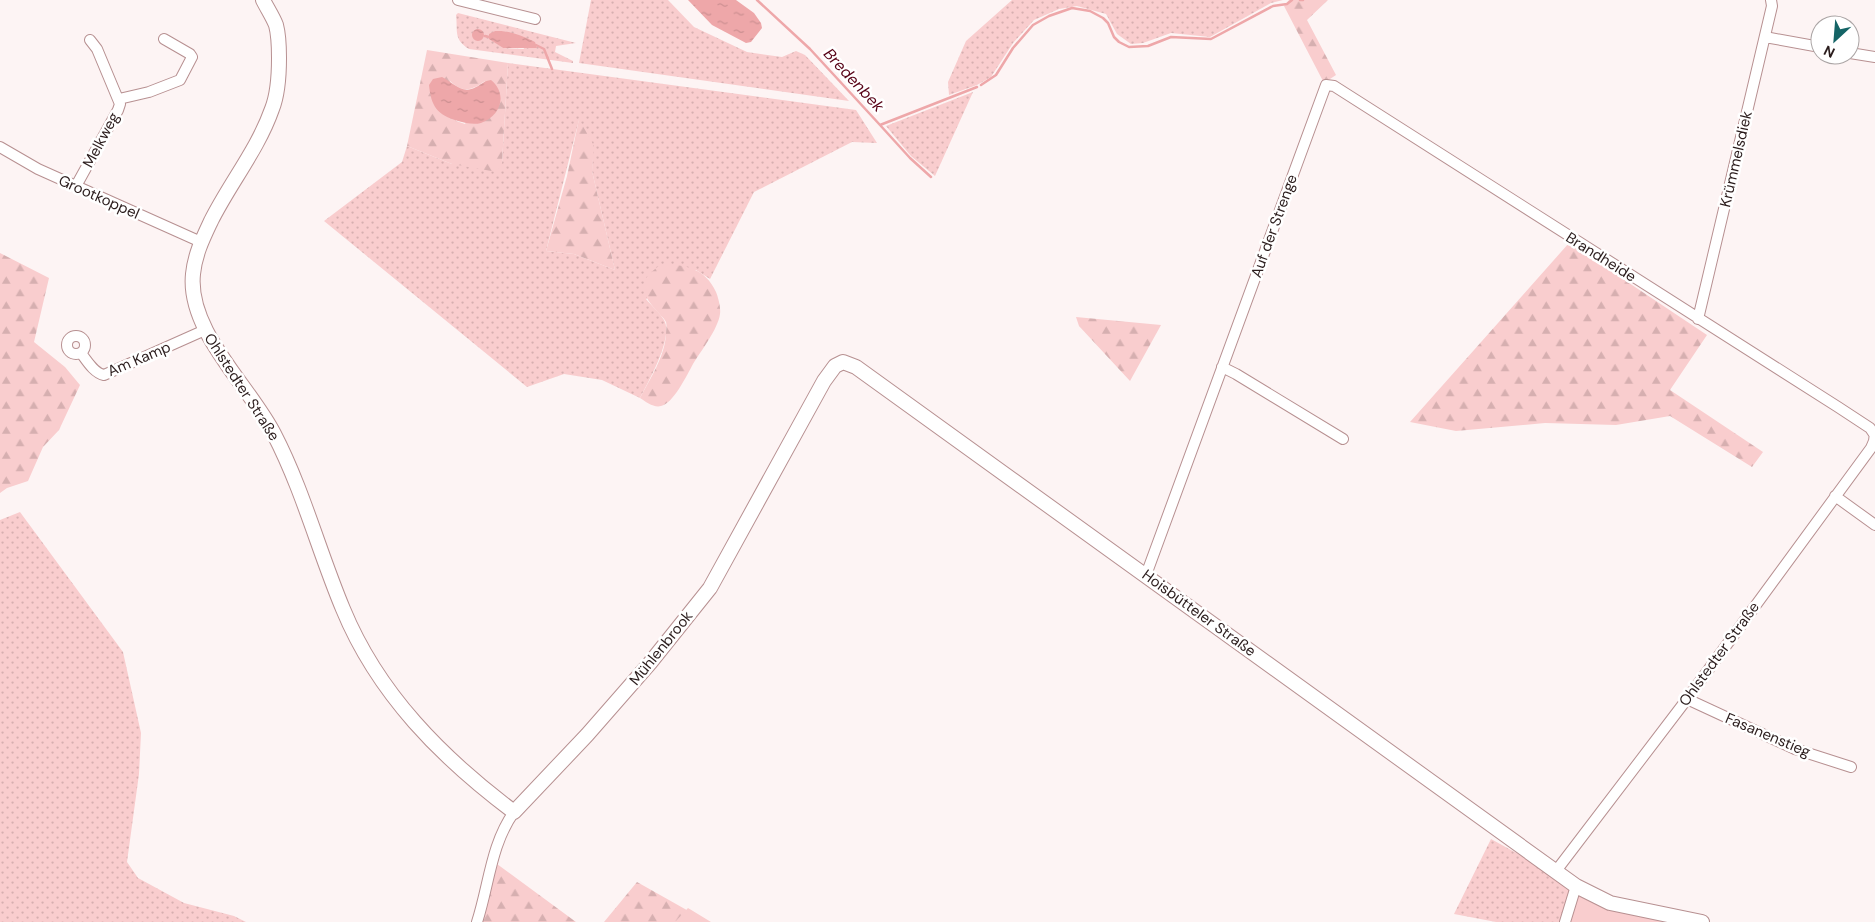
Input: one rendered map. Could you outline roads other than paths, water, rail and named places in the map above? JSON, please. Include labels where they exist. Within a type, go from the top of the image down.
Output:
[{"type":"street","name":"Ohlstedter Straße","points":[[263,0],[276,25],[278,39],[278,73],[273,108],[218,207],[201,242],[195,261],[192,290],[197,313],[205,330],[274,434],[300,495],[344,612],[375,671],[396,702],[427,737],[458,768],[514,812]]},
{"type":"street","points":[[458,0],[535,19]]},
{"type":"street","name":"Krümmelsdiek","points":[[1698,319],[1765,37],[1772,6],[1771,0]]},
{"type":"street","points":[[1765,37],[1810,45]]},
{"type":"street","name":"Melkweg","points":[[76,186],[118,110],[119,99],[97,49],[90,40]]},
{"type":"street","points":[[119,99],[149,92],[180,80],[192,57],[190,54],[164,40]]},
{"type":"street","points":[[1860,55],[1875,58]]},
{"type":"street","name":"Brandheide","points":[[1326,85],[1334,86],[1870,428],[1874,434]]},
{"type":"street","name":"Auf der Strenge","points":[[1146,575],[1326,85]]},
{"type":"street","name":"Grootkoppel","points":[[0,146],[38,169],[201,242]]},
{"type":"street","name":"Am Kamp","points":[[81,353],[95,371],[100,375],[104,375],[205,330]]},
{"type":"street","name":"Hoisbütteler Straße","points":[[839,363],[847,362],[856,367],[1576,886],[1610,904],[1702,922]]},
{"type":"street","name":"Mühlenbrook","points":[[476,922],[483,904],[495,852],[504,826],[514,812],[587,735],[650,663],[710,588],[824,380],[830,370],[839,363]]},
{"type":"street","points":[[1222,367],[1343,439]]},
{"type":"street","name":"Ohlstedter Straße","points":[[1556,871],[1687,699],[1871,448],[1874,434]]},
{"type":"street","points":[[1836,496],[1875,526]]},
{"type":"street","name":"Fasanenstieg","points":[[1687,699],[1795,749],[1851,767]]},
{"type":"street","points":[[1565,922],[1576,886]]},
{"type":"water","points":[[688,0],[736,0],[754,13],[762,28],[751,42],[746,43],[712,25]]},
{"type":"water","points":[[478,29],[484,35],[478,41],[472,35]]},
{"type":"water","points":[[495,31],[506,31],[521,36],[535,42],[537,48],[503,48],[489,39],[489,34]]},
{"type":"water","points":[[442,77],[466,90],[491,80],[501,98],[497,110],[488,120],[478,124],[451,119],[440,113],[431,99],[429,85],[433,79]]},
{"type":"waterway","name":"Bredenbek","points":[[757,0],[810,49],[880,125],[977,87]]},
{"type":"waterway","name":"Bredenbek","points":[[981,85],[996,75],[1013,48],[1033,25],[1049,16],[1072,8],[1090,11],[1103,18],[1108,23],[1114,37],[1129,47],[1148,46],[1171,37],[1211,39],[1273,6],[1287,4],[1292,0]]},
{"type":"waterway","points":[[485,36],[489,37]]},
{"type":"waterway","points":[[536,45],[544,49],[552,69]]},
{"type":"waterway","points":[[880,125],[910,158],[931,177]]}]
